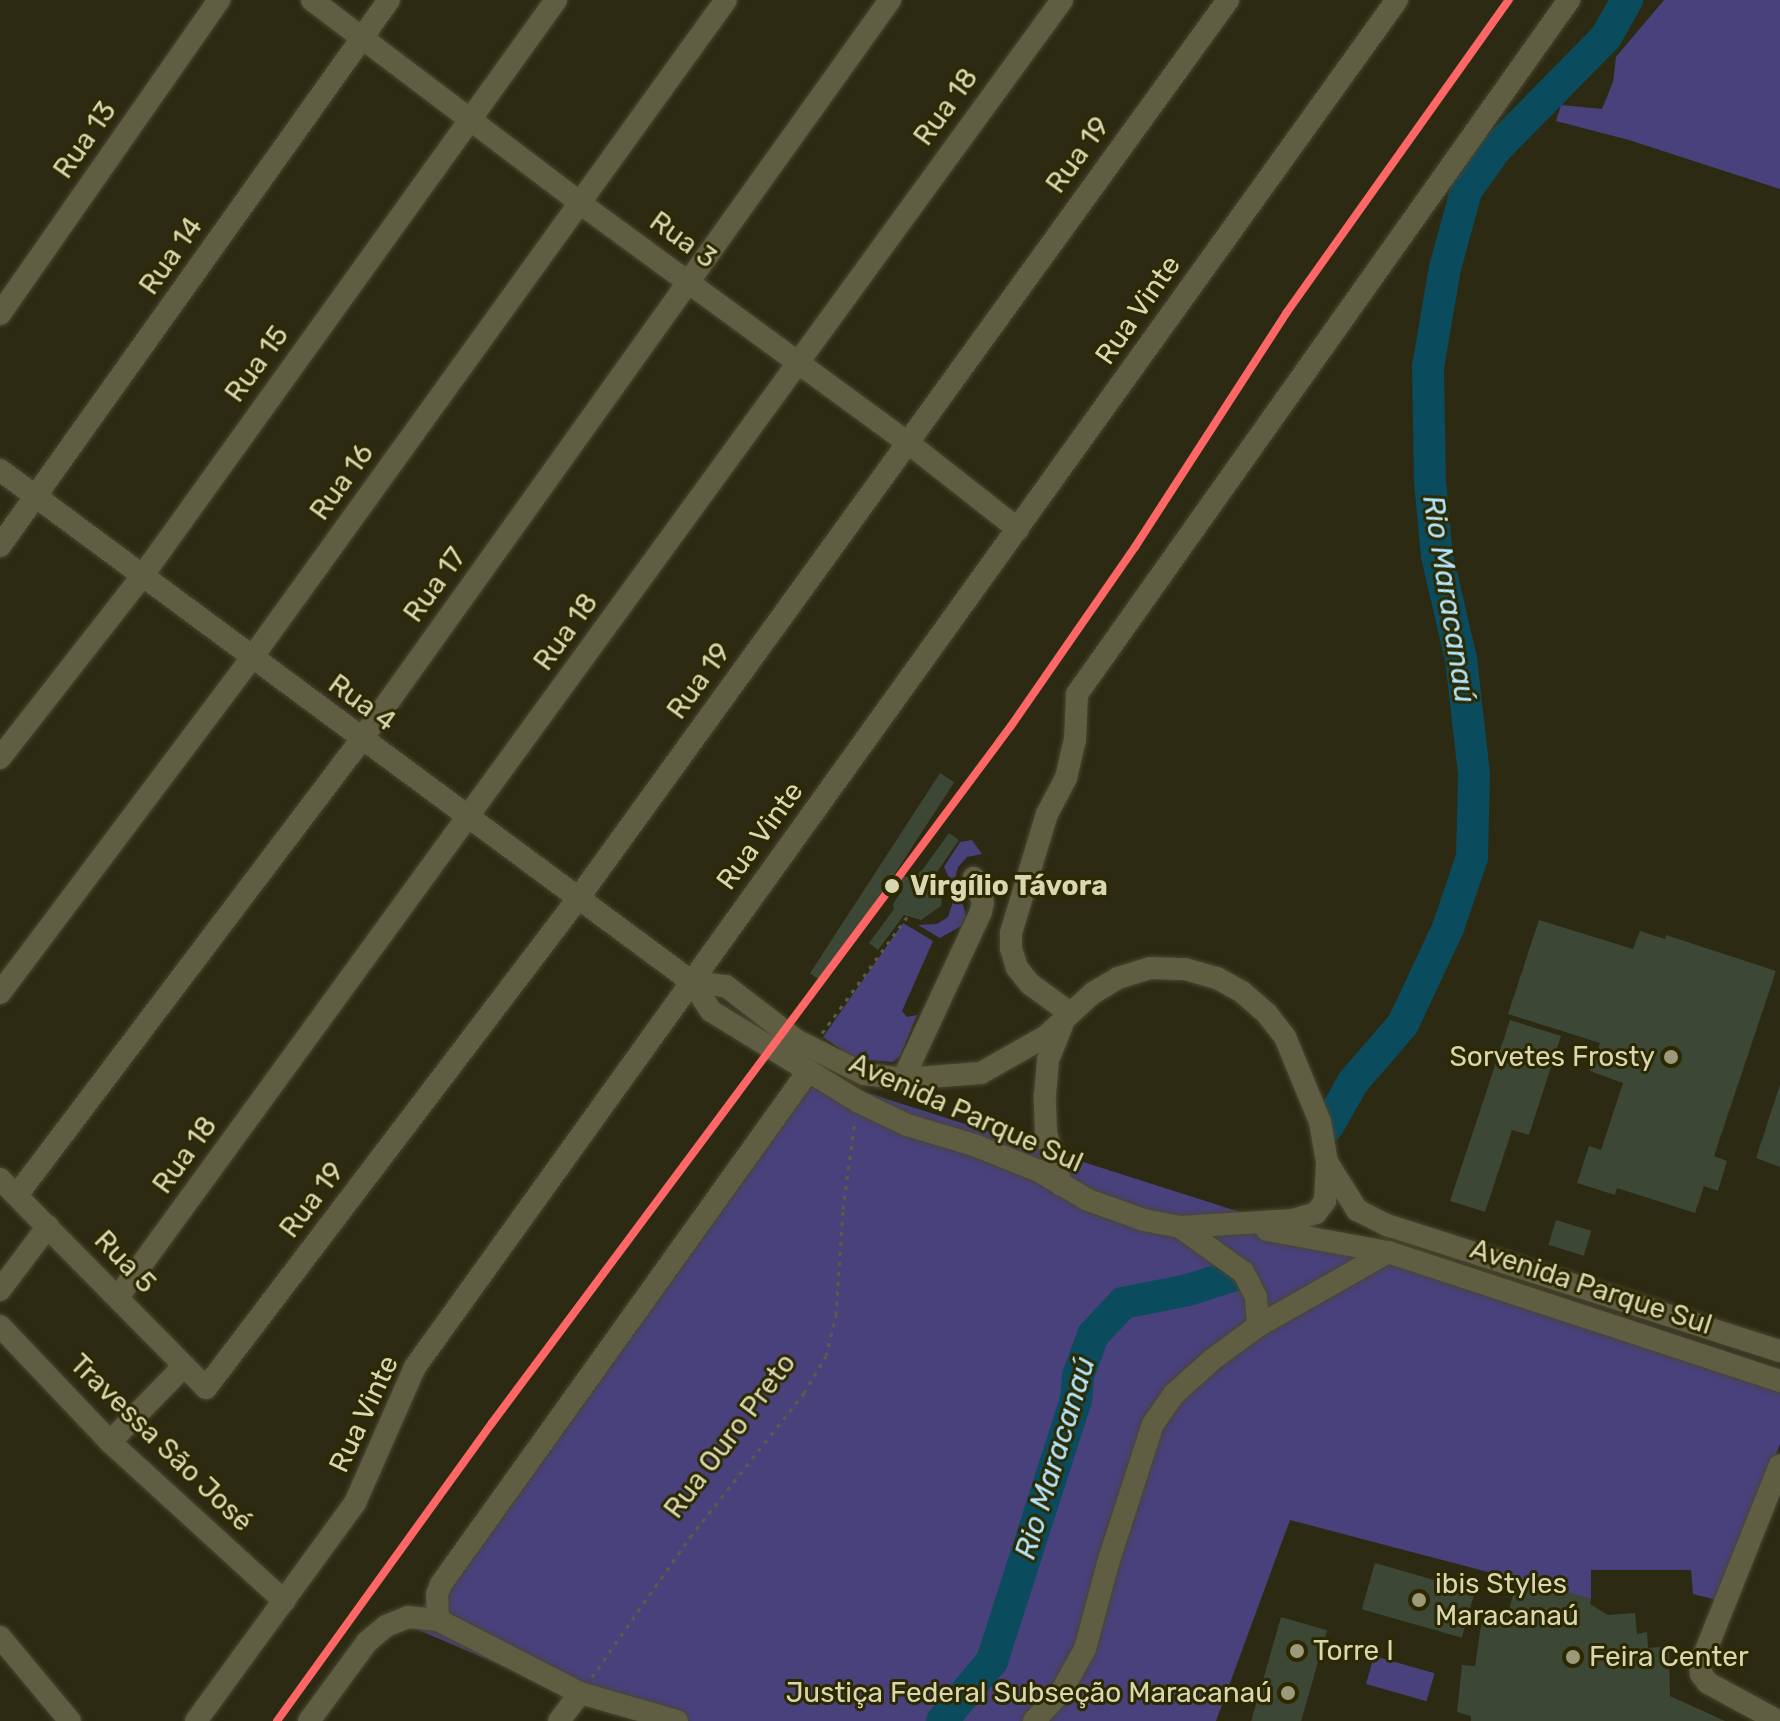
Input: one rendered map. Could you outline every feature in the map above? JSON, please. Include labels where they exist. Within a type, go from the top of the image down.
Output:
[{"type":"street","name":"Rua 13","points":[[0,314],[219,0]]},
{"type":"street","name":"Rua 3","points":[[312,0],[580,203],[907,442],[1018,529]]},
{"type":"street","name":"Rua 14","points":[[0,546],[38,497],[389,0]]},
{"type":"street","name":"Rua 15","points":[[0,758],[143,575],[556,0]]},
{"type":"street","name":"Rua 16","points":[[0,993],[251,659],[726,0]]},
{"type":"street","name":"Rua 17","points":[[17,1195],[361,740],[890,0]]},
{"type":"street","name":"Rua 18","points":[[118,1297],[469,819],[1062,0]]},
{"type":"street","name":"Rua 19","points":[[206,1388],[577,900],[1228,0]]},
{"type":"street","name":"Rua Vinte","points":[[196,1721],[362,1490],[415,1367],[1397,0]]},
{"type":"street","points":[[1061,1185],[1046,1133],[1045,1095],[1048,1060],[1068,1014],[1030,984],[1017,968],[1011,948],[1011,933],[1047,814],[1066,778],[1075,740],[1077,694],[1569,0]]},
{"type":"street","name":"Rua 4","points":[[0,470],[251,659],[692,982]]},
{"type":"street","points":[[903,1079],[981,912],[983,902],[974,878]]},
{"type":"street","name":"Avenida Parque Sul","points":[[1150,968],[1185,969],[1230,985],[1267,1014],[1285,1037],[1320,1122],[1327,1162],[1325,1201],[1316,1213],[1293,1220],[1180,1227],[1144,1220],[1088,1200],[987,1150],[907,1125],[859,1102],[807,1073],[711,1011],[692,982],[726,986],[796,1040],[864,1074],[903,1079],[981,1073],[1025,1050],[1093,993],[1118,978],[1150,968]]},
{"type":"street","points":[[438,1620],[437,1594],[441,1584],[807,1073]]},
{"type":"street","name":"Avenida Parque Sul","points":[[1327,1162],[1357,1210],[1387,1225],[1780,1351]]},
{"type":"street","name":"Rua 5","points":[[0,1179],[206,1388]]},
{"type":"street","name":"Avenida Parque Sul","points":[[1243,1225],[1388,1252],[1780,1381]]},
{"type":"street","points":[[0,1290],[48,1226]]},
{"type":"street","points":[[1180,1227],[1243,1272],[1256,1297],[1258,1326]]},
{"type":"street","points":[[1034,1721],[1061,1692],[1085,1649],[1108,1563],[1153,1424],[1174,1394],[1213,1359],[1258,1326],[1388,1252]]},
{"type":"street","name":"Travessa São José","points":[[0,1326],[110,1442],[284,1601]]},
{"type":"street","points":[[110,1442],[184,1366]]},
{"type":"street","points":[[1778,1721],[1708,1683],[1701,1674],[1700,1665],[1780,1465]]},
{"type":"street","points":[[309,1721],[367,1642],[386,1626],[408,1617],[438,1620],[580,1693],[677,1721]]},
{"type":"street","points":[[0,1637],[70,1721]]},
{"type":"street","points":[[559,1721],[580,1693]]},
{"type":"path","points":[[828,1025],[907,917]]},
{"type":"path","name":"Rua Ouro Preto","points":[[580,1693],[620,1642],[690,1537],[804,1393],[826,1356],[836,1315],[849,1151],[859,1102]]},
{"type":"shaded area","points":[[1664,0],[1780,0],[1780,189],[1629,140],[1556,121],[1561,105],[1602,109],[1613,82],[1616,57]]},
{"type":"shaded area","points":[[972,840],[982,854],[967,857],[958,867],[955,879],[966,915],[961,926],[940,938],[918,925],[937,924],[948,917],[956,892],[944,867],[960,842]]},
{"type":"shaded area","points":[[903,923],[933,941],[902,1011],[907,1017],[917,1015],[900,1056],[893,1062],[855,1059],[823,1037]]},
{"type":"shaded area","points":[[813,1069],[868,1093],[1780,1385],[1780,1444],[1721,1601],[1693,1594],[1691,1570],[1591,1570],[1591,1599],[1290,1520],[1216,1721],[655,1721],[580,1699],[409,1626]]},
{"type":"shaded area","points":[[1374,1656],[1435,1673],[1427,1701],[1366,1684]]},
{"type":"building","name":"Virgílio Távora","points":[[940,773],[954,782],[824,983],[810,973]]},
{"type":"building","points":[[949,833],[959,840],[935,875],[943,890],[941,906],[921,920],[904,915],[878,950],[869,943],[894,909],[893,904],[901,892],[893,887],[903,874],[911,880],[923,869]]},
{"type":"building","name":"Sorvetes Frosty","points":[[1539,920],[1633,949],[1640,931],[1665,939],[1666,935],[1776,971],[1714,1156],[1727,1161],[1718,1191],[1704,1186],[1695,1213],[1617,1188],[1615,1195],[1577,1183],[1589,1146],[1601,1150],[1623,1083],[1590,1071],[1600,1043],[1508,1014]]},
{"type":"building","name":"Sorvetes Frosty","points":[[1510,1020],[1561,1036],[1529,1135],[1512,1130],[1485,1212],[1450,1201]]},
{"type":"building","points":[[1780,1085],[1780,1167],[1756,1158]]},
{"type":"building","points":[[1556,1220],[1591,1231],[1584,1256],[1548,1245]]},
{"type":"building","name":"ibis Styles Maracanaú","points":[[1375,1563],[1475,1592],[1462,1638],[1362,1609]]},
{"type":"building","name":"Feira Center","points":[[1518,1578],[1591,1599],[1590,1604],[1608,1615],[1635,1613],[1637,1634],[1647,1632],[1648,1648],[1669,1646],[1670,1696],[1725,1721],[1471,1721],[1471,1716],[1457,1712],[1462,1665],[1475,1666],[1482,1619],[1506,1620]]},
{"type":"building","name":"Torre I","points":[[1281,1617],[1327,1630],[1301,1721],[1251,1721]]},
{"type":"waterway","name":"Rio Maracanaú","points":[[1328,1126],[1353,1082],[1403,1024],[1448,928],[1472,857],[1474,774],[1461,659],[1437,556],[1430,482],[1428,367],[1445,268],[1466,191],[1495,150],[1606,37],[1627,0]]},
{"type":"waterway","name":"Rio Maracanaú","points":[[942,1721],[992,1661],[1076,1400],[1078,1376],[1093,1335],[1123,1303],[1188,1290],[1238,1274]]},
{"type":"metro line","name":"Sul","points":[[277,1721],[492,1423],[1011,726],[1135,547],[1287,312],[1509,0]]},
{"type":"place","name":"Virgílio Távora","points":[[892,886]]},
{"type":"place","name":"Sorvetes Frosty","points":[[1671,1057]]},
{"type":"place","name":"ibis Styles Maracanaú","points":[[1419,1600]]},
{"type":"place","name":"Torre I","points":[[1297,1651]]},
{"type":"place","name":"Feira Center","points":[[1573,1657]]},
{"type":"place","name":"Justiça Federal Subseção Maracanaú","points":[[1288,1693]]}]
